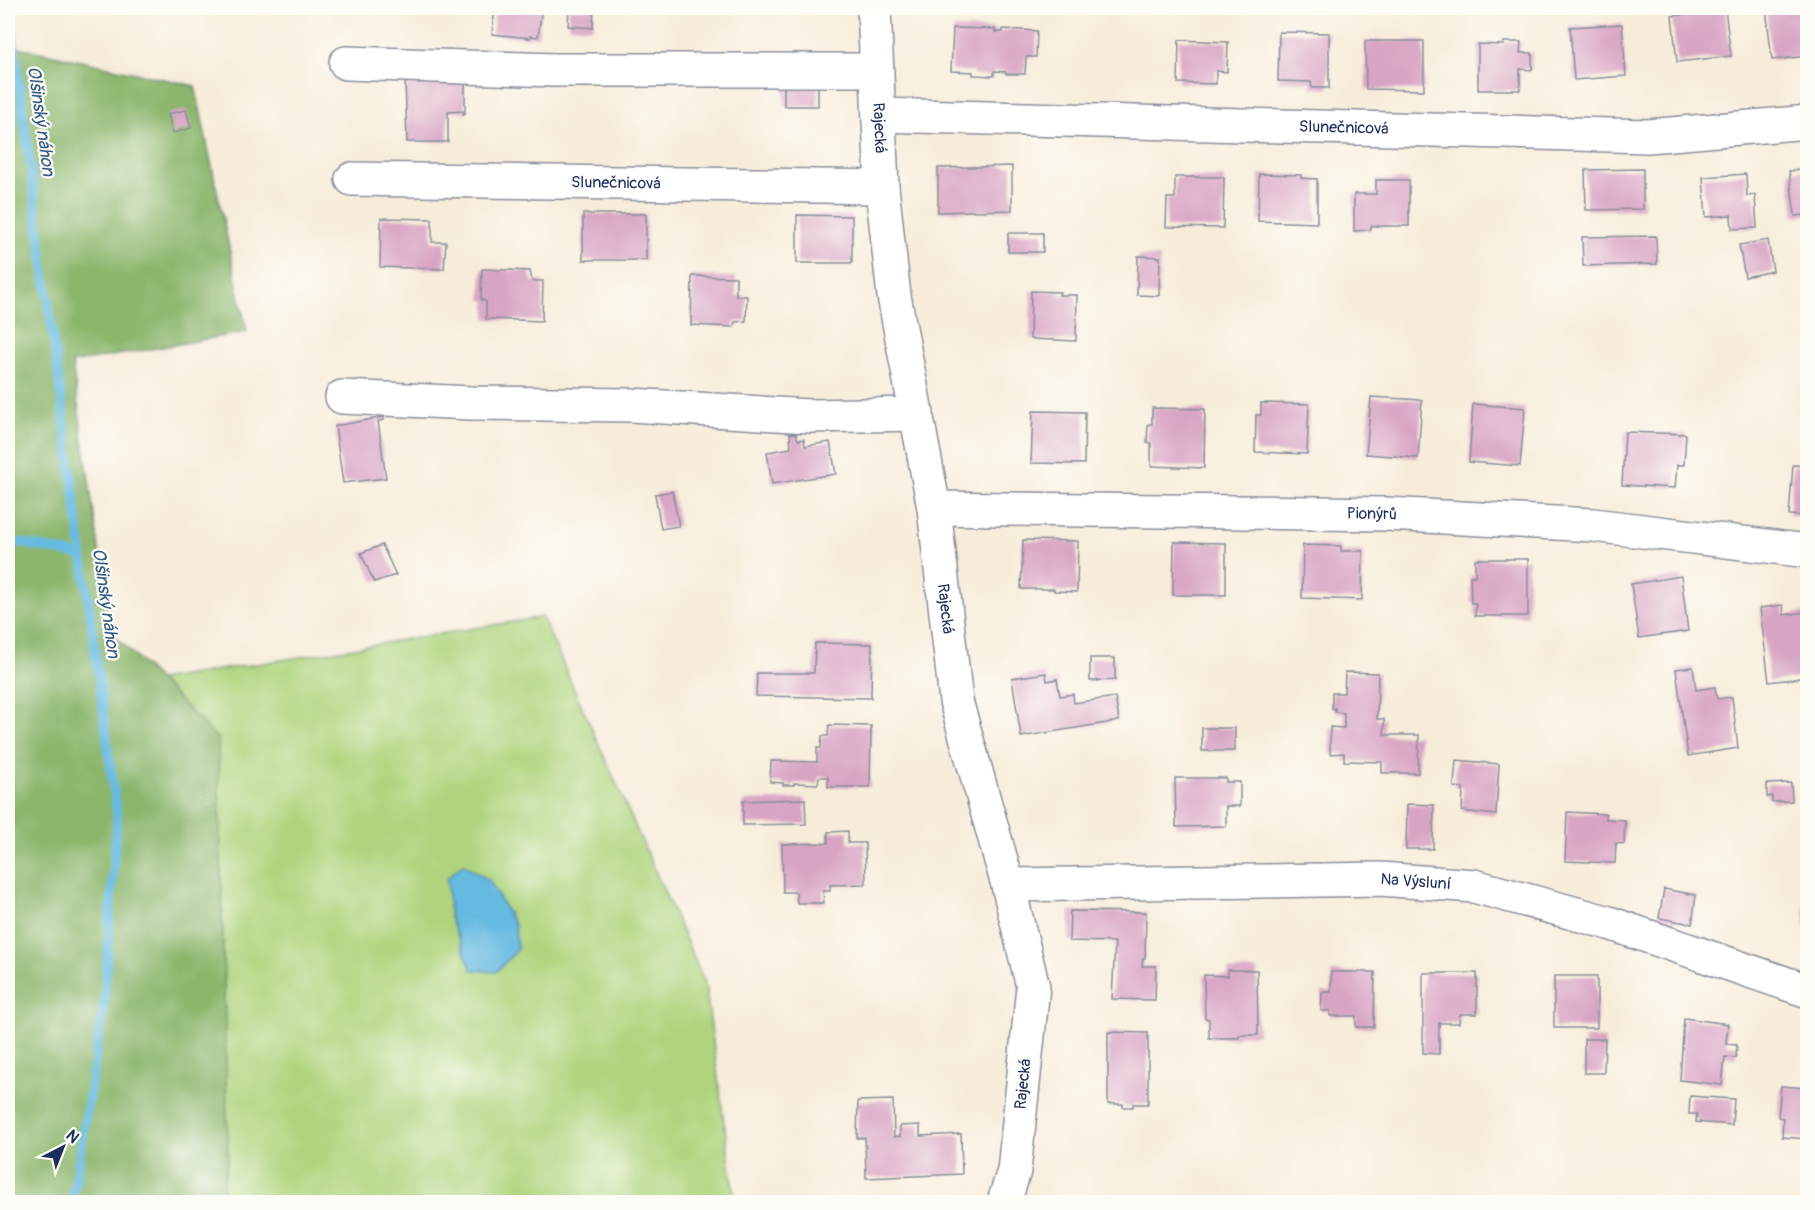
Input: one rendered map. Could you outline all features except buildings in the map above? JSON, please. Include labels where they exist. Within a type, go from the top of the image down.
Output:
[{"type":"street","name":"Rajecká","points":[[874,8],[882,187],[894,296],[934,508],[956,700],[1034,987],[1014,1171],[1004,1203]]},
{"type":"street","points":[[346,63],[567,70],[877,70]]},
{"type":"street","name":"Slunečnicová","points":[[879,115],[1648,136],[1808,122]]},
{"type":"street","name":"Slunečnicová","points":[[352,179],[882,187]]},
{"type":"street","points":[[342,397],[471,403],[631,405],[809,416],[916,414]]},
{"type":"street","name":"Pionýrů","points":[[934,508],[1386,514],[1593,525],[1808,551]]},
{"type":"street","name":"Na Výsluní","points":[[1008,885],[1380,879],[1474,886],[1606,922],[1808,991]]},
{"type":"path","points":[[8,478],[12,482],[8,602]]},
{"type":"green space","points":[[8,45],[195,86],[247,332],[72,363],[111,632],[218,739],[228,1155],[221,1202],[8,1202]]},
{"type":"green space","points":[[542,617],[705,983],[735,1202],[221,1202],[228,1155],[218,739],[159,680]]},
{"type":"water","points":[[463,864],[489,880],[515,926],[517,950],[496,972],[472,970],[450,918],[447,878]]},
{"type":"waterway","name":"Olšinský náhon","points":[[9,8],[117,815],[104,1003],[72,1202]]},
{"type":"waterway","points":[[8,540],[82,556]]}]
